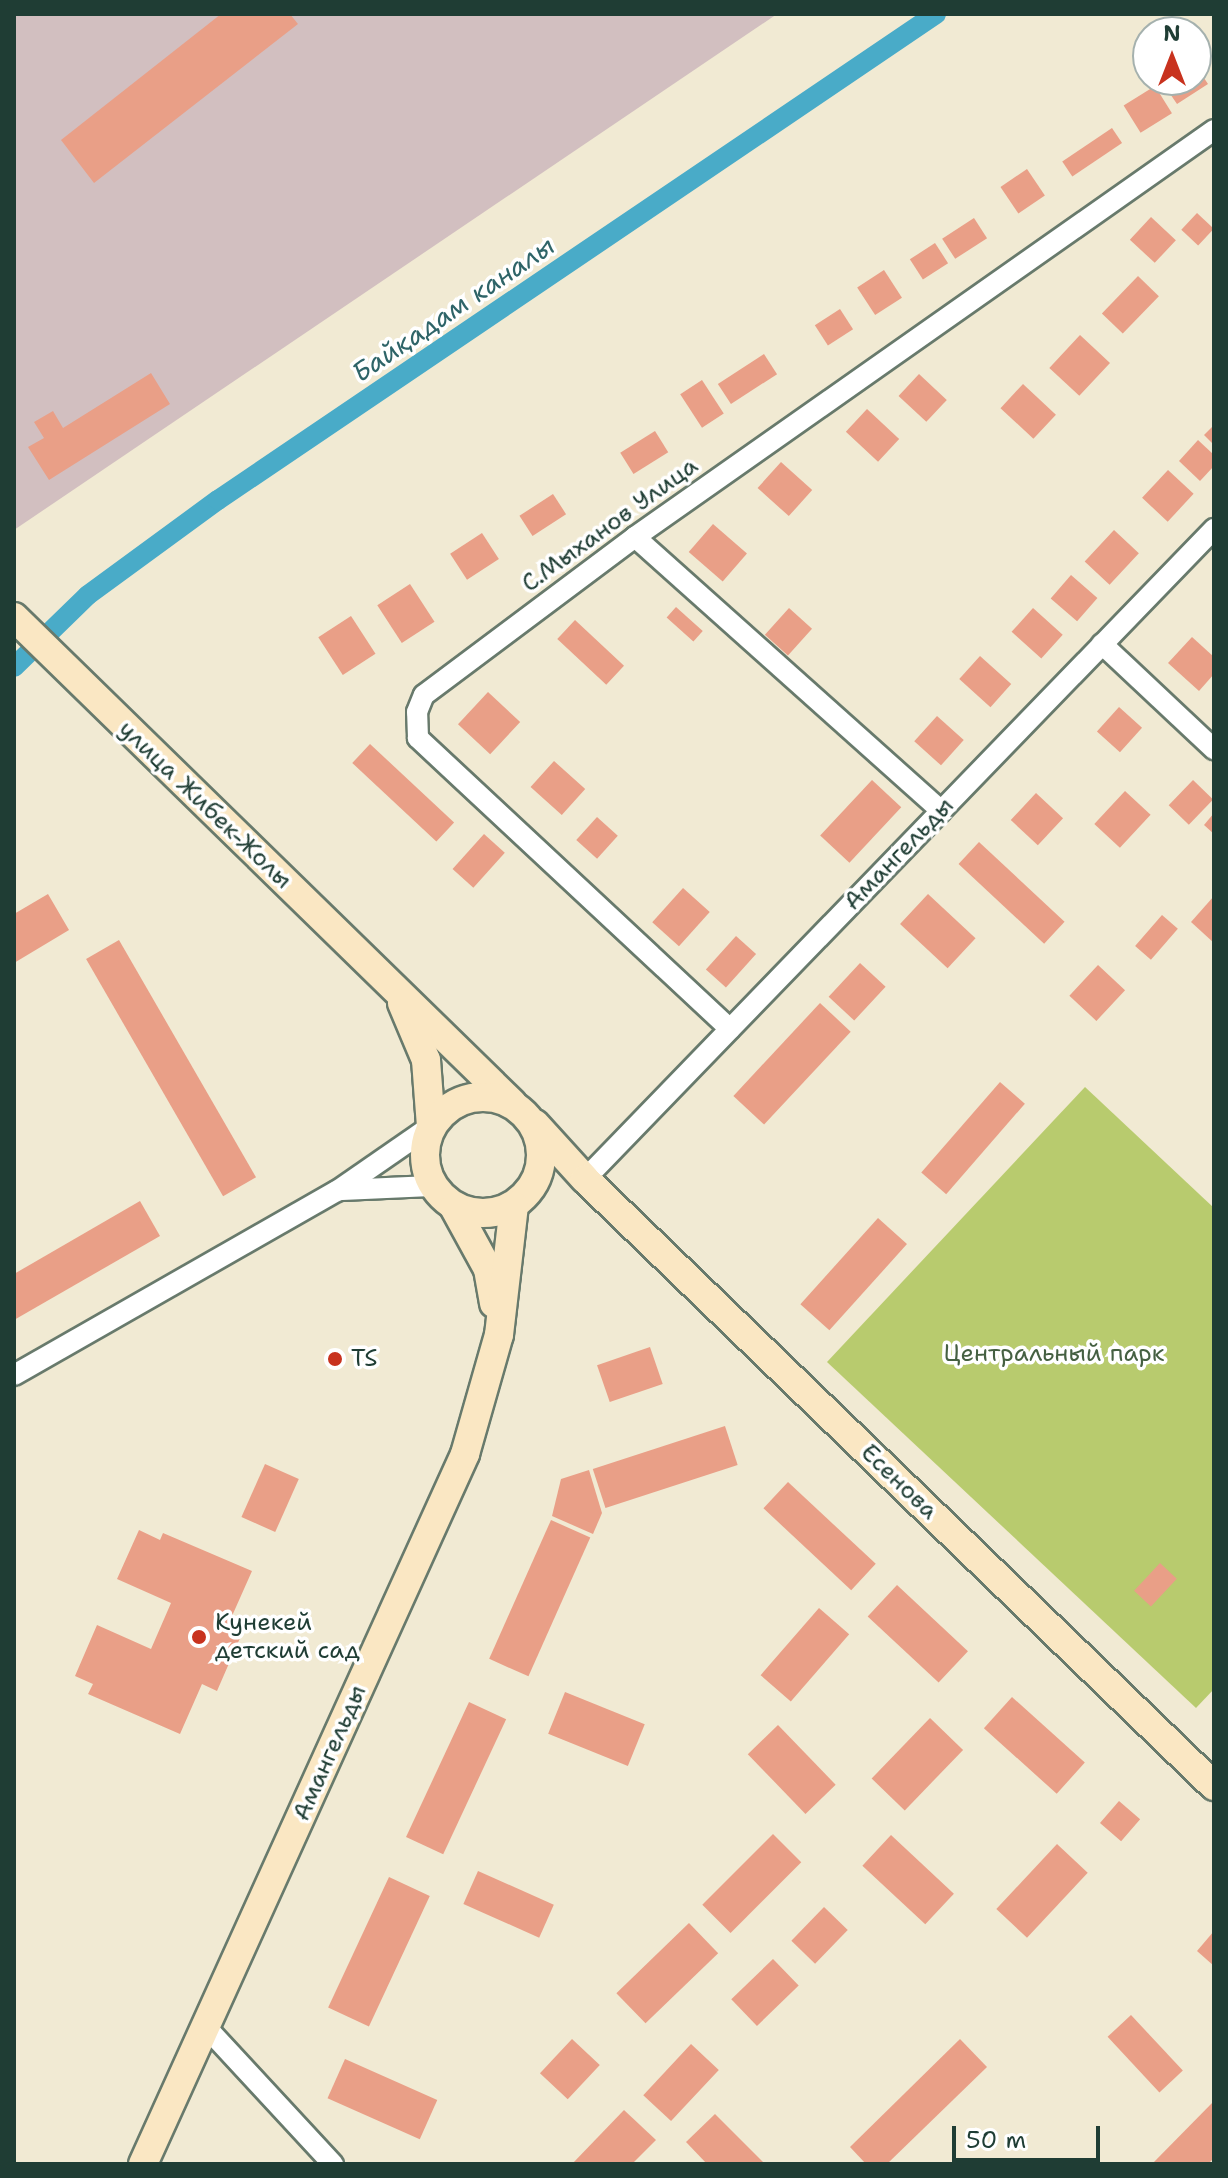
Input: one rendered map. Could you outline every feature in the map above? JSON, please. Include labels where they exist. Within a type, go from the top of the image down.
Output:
[{"type":"main road","name":"улица Жибек-Жолы","points":[[14,617],[512,1103]]},
{"type":"main road","points":[[397,991],[426,1060],[431,1126],[424,1156],[432,1186],[454,1207],[488,1269],[499,1335]]},
{"type":"main road","points":[[431,1126],[452,1104],[482,1096],[512,1103],[535,1124],[543,1154],[536,1184],[514,1206],[484,1215],[454,1207]]},
{"type":"main road","name":"Есенова","points":[[535,1124],[585,1179],[1214,1786]]},
{"type":"main road","points":[[536,1184],[585,1179]]},
{"type":"main road","name":"Амангельды","points":[[143,2164],[465,1454],[499,1335],[514,1206]]},
{"type":"street","name":"С.Мыханов Улица","points":[[730,1029],[418,738],[417,712],[424,695],[635,537],[1214,130]]},
{"type":"street","name":"Амангельды","points":[[585,1179],[1214,529]]},
{"type":"street","points":[[635,537],[941,811]]},
{"type":"street","points":[[1102,644],[1214,749]]},
{"type":"street","points":[[14,1375],[337,1191],[431,1126]]},
{"type":"street","points":[[337,1191],[432,1186]]},
{"type":"street","points":[[206,2027],[333,2164]]},
{"type":"shaded area","points":[[14,14],[777,14],[14,530]]},
{"type":"green space","name":"Центральный парк","points":[[1085,1087],[1214,1208],[1214,1689],[1196,1708],[827,1362]]},
{"type":"building","points":[[221,14],[290,14],[298,24],[94,183],[61,140]]},
{"type":"building","points":[[1139,96],[1161,96],[1172,113],[1141,133],[1124,106]]},
{"type":"building","points":[[1172,96],[1189,96],[1177,104]]},
{"type":"building","points":[[1112,128],[1122,143],[1072,176],[1062,162]]},
{"type":"building","points":[[1027,169],[1045,196],[1018,213],[1000,187]]},
{"type":"building","points":[[1197,213],[1214,229],[1198,246],[1181,230]]},
{"type":"building","points":[[1151,217],[1176,240],[1155,263],[1130,240]]},
{"type":"building","points":[[974,218],[987,238],[955,259],[942,239]]},
{"type":"building","points":[[935,243],[948,263],[923,279],[910,259]]},
{"type":"building","points":[[884,270],[902,298],[875,315],[857,287]]},
{"type":"building","points":[[1138,276],[1159,296],[1123,334],[1102,313]]},
{"type":"building","points":[[840,309],[853,329],[828,345],[815,325]]},
{"type":"building","points":[[1080,335],[1110,363],[1079,396],[1049,368]]},
{"type":"building","points":[[764,354],[777,374],[731,404],[718,384]]},
{"type":"building","points":[[151,373],[170,404],[49,480],[28,447],[44,438],[34,422],[53,411],[63,428]]},
{"type":"building","points":[[919,374],[947,400],[926,422],[899,396]]},
{"type":"building","points":[[702,380],[724,414],[702,428],[680,394]]},
{"type":"building","points":[[1023,384],[1056,415],[1033,439],[1000,408]]},
{"type":"building","points":[[867,409],[899,439],[878,462],[846,432]]},
{"type":"building","points":[[1214,425],[1214,445],[1204,435]]},
{"type":"building","points":[[655,431],[668,452],[633,474],[620,453]]},
{"type":"building","points":[[1198,440],[1214,455],[1214,466],[1200,481],[1179,461]]},
{"type":"building","points":[[781,462],[812,490],[789,516],[758,488]]},
{"type":"building","points":[[1168,470],[1194,494],[1168,522],[1142,498]]},
{"type":"building","points":[[553,494],[566,514],[533,536],[519,516]]},
{"type":"building","points":[[713,524],[747,554],[723,581],[689,552]]},
{"type":"building","points":[[1114,530],[1139,553],[1110,585],[1085,561]]},
{"type":"building","points":[[482,533],[499,559],[467,580],[450,554]]},
{"type":"building","points":[[1071,575],[1097,598],[1077,621],[1051,598]]},
{"type":"building","points":[[410,584],[435,622],[402,643],[377,605]]},
{"type":"building","points":[[676,607],[703,631],[693,641],[667,617]]},
{"type":"building","points":[[789,608],[812,629],[788,655],[765,635]]},
{"type":"building","points":[[1033,608],[1063,635],[1041,659],[1012,632]]},
{"type":"building","points":[[351,616],[376,654],[343,675],[318,637]]},
{"type":"building","points":[[575,620],[624,666],[606,685],[557,639]]},
{"type":"building","points":[[1192,637],[1214,657],[1214,674],[1199,691],[1168,663]]},
{"type":"building","points":[[980,656],[1011,684],[990,707],[959,679]]},
{"type":"building","points":[[488,692],[520,722],[490,754],[458,724]]},
{"type":"building","points":[[1119,707],[1142,728],[1120,752],[1097,732]]},
{"type":"building","points":[[937,716],[964,740],[941,765],[914,741]]},
{"type":"building","points":[[370,744],[454,822],[436,841],[352,763]]},
{"type":"building","points":[[554,761],[585,789],[562,815],[531,787]]},
{"type":"building","points":[[872,780],[901,807],[849,863],[820,836]]},
{"type":"building","points":[[1193,780],[1213,799],[1189,825],[1169,805]]},
{"type":"building","points":[[1125,791],[1151,815],[1120,848],[1094,824]]},
{"type":"building","points":[[1036,793],[1063,818],[1038,845],[1011,820]]},
{"type":"building","points":[[1214,813],[1214,834],[1204,825]]},
{"type":"building","points":[[597,817],[618,836],[597,859],[576,840]]},
{"type":"building","points":[[484,834],[505,853],[473,888],[453,869]]},
{"type":"building","points":[[979,842],[1065,922],[1044,944],[959,864]]},
{"type":"building","points":[[683,888],[710,912],[679,946],[652,922]]},
{"type":"building","points":[[48,894],[69,930],[14,963],[14,914]]},
{"type":"building","points":[[928,894],[976,938],[948,968],[900,924]]},
{"type":"building","points":[[1214,896],[1214,943],[1191,922]]},
{"type":"building","points":[[1162,915],[1178,929],[1151,960],[1135,946]]},
{"type":"building","points":[[736,936],[756,954],[726,988],[706,969]]},
{"type":"building","points":[[119,940],[256,1177],[223,1196],[86,959]]},
{"type":"building","points":[[860,963],[886,987],[854,1021],[829,997]]},
{"type":"building","points":[[1098,965],[1125,990],[1096,1021],[1069,996]]},
{"type":"building","points":[[820,1003],[851,1032],[764,1125],[733,1096]]},
{"type":"building","points":[[1000,1082],[1025,1104],[946,1194],[921,1173]]},
{"type":"building","points":[[140,1201],[160,1236],[14,1320],[14,1274]]},
{"type":"building","points":[[878,1218],[907,1244],[829,1330],[800,1304]]},
{"type":"building","points":[[650,1347],[663,1384],[610,1402],[597,1365]]},
{"type":"building","points":[[725,1426],[738,1465],[605,1508],[593,1469]]},
{"type":"building","points":[[265,1464],[299,1479],[275,1532],[241,1517]]},
{"type":"building","points":[[589,1470],[602,1513],[593,1534],[552,1516],[561,1479]]},
{"type":"building","points":[[788,1482],[876,1564],[851,1590],[763,1508]]},
{"type":"building","points":[[551,1520],[590,1537],[528,1676],[489,1659]]},
{"type":"building","name":"Кунекей детский сад","points":[[139,1530],[160,1540],[163,1533],[252,1571],[232,1616],[247,1622],[217,1691],[202,1684],[180,1734],[88,1694],[93,1684],[75,1676],[97,1625],[151,1649],[171,1603],[117,1579]]},
{"type":"building","points":[[1160,1563],[1177,1579],[1151,1606],[1134,1591]]},
{"type":"building","points":[[897,1585],[968,1651],[939,1683],[868,1616]]},
{"type":"building","points":[[819,1608],[849,1634],[791,1701],[761,1675]]},
{"type":"building","points":[[565,1692],[645,1724],[628,1766],[548,1734]]},
{"type":"building","points":[[1012,1697],[1085,1763],[1057,1794],[984,1728]]},
{"type":"building","points":[[469,1702],[506,1719],[443,1854],[406,1837]]},
{"type":"building","points":[[930,1718],[963,1750],[905,1810],[872,1778]]},
{"type":"building","points":[[778,1725],[836,1785],[805,1814],[748,1754]]},
{"type":"building","points":[[1119,1801],[1140,1819],[1121,1841],[1100,1823]]},
{"type":"building","points":[[773,1834],[801,1862],[731,1933],[702,1905]]},
{"type":"building","points":[[891,1835],[954,1894],[925,1924],[862,1866]]},
{"type":"building","points":[[1057,1844],[1088,1873],[1027,1938],[996,1909]]},
{"type":"building","points":[[478,1871],[554,1905],[539,1938],[463,1904]]},
{"type":"building","points":[[389,1877],[430,1896],[369,2027],[328,2008]]},
{"type":"building","points":[[824,1907],[848,1930],[815,1964],[791,1941]]},
{"type":"building","points":[[689,1923],[718,1953],[646,2023],[616,1993]]},
{"type":"building","points":[[1214,1931],[1214,1966],[1197,1951]]},
{"type":"building","points":[[773,1959],[799,1986],[757,2026],[731,1999]]},
{"type":"building","points":[[1131,2015],[1183,2071],[1159,2092],[1108,2037]]},
{"type":"building","points":[[572,2039],[600,2065],[568,2099],[540,2073]]},
{"type":"building","points":[[960,2039],[987,2067],[887,2164],[866,2164],[850,2147]]},
{"type":"building","points":[[691,2044],[719,2070],[671,2121],[643,2095]]},
{"type":"building","points":[[345,2059],[437,2100],[420,2139],[328,2098]]},
{"type":"building","points":[[1214,2101],[1214,2158],[1208,2164],[1152,2164]]},
{"type":"building","points":[[624,2110],[656,2140],[632,2164],[572,2164]]},
{"type":"building","points":[[715,2114],[765,2164],[707,2164],[686,2142]]},
{"type":"waterway","name":"Байқадам каналы","points":[[14,667],[88,595],[218,500],[936,14]]},
{"type":"place","name":"TS","points":[[335,1359]]},
{"type":"place","name":"Кунекей детский сад","points":[[199,1637]]}]
